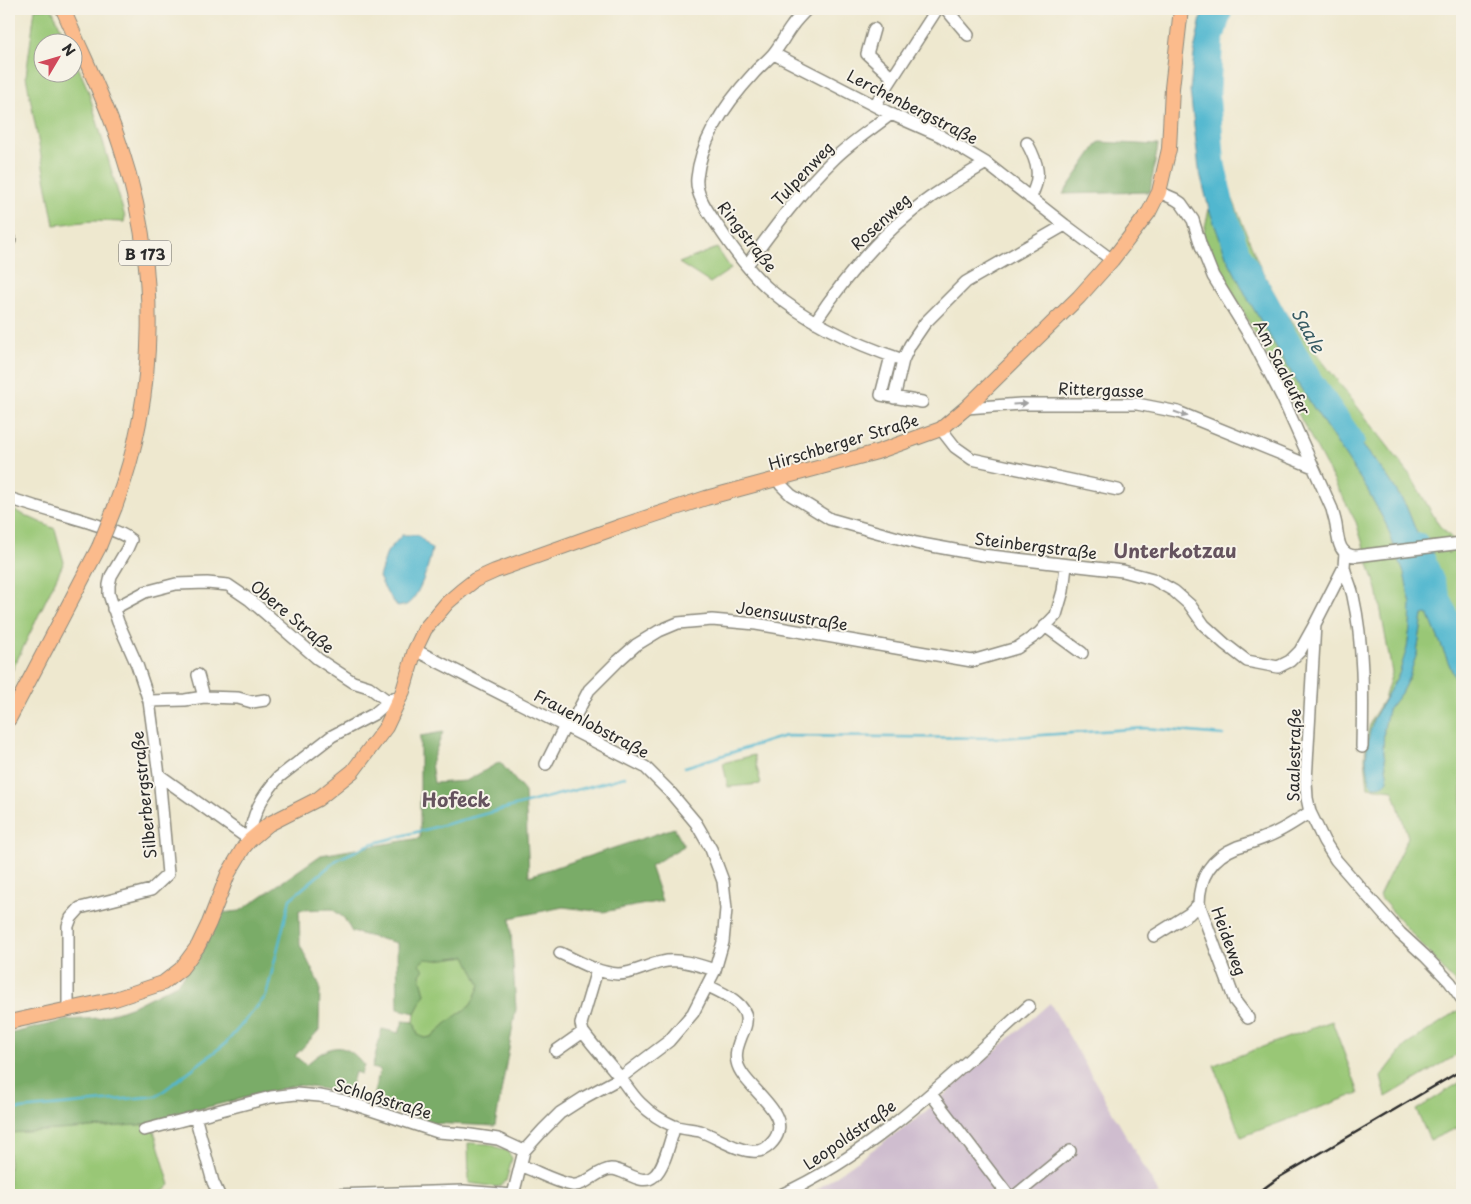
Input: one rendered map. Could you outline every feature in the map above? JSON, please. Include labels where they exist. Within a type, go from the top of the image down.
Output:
[{"type":"main road","name":"B 173","points":[[9,719],[99,547],[115,508],[131,458],[145,383],[148,326],[147,272],[139,214],[112,121],[63,9]]},
{"type":"main road","name":"Hirschberger Straße","points":[[9,1022],[115,999],[163,983],[181,969],[198,946],[228,874],[250,840],[269,824],[318,799],[353,771],[386,727],[402,691],[415,650],[425,629],[447,603],[475,580],[494,571],[706,498],[877,452],[941,429],[968,408],[1079,297],[1112,260],[1148,212],[1159,192],[1169,149],[1172,88],[1182,9]]},
{"type":"street","name":"Ringstraße","points":[[806,9],[792,25],[774,54],[754,73],[732,100],[713,130],[702,154],[697,179],[699,192],[705,207],[747,265],[768,289],[793,308],[841,336],[903,360]]},
{"type":"street","points":[[874,105],[937,9]]},
{"type":"street","points":[[946,9],[968,36]]},
{"type":"street","points":[[874,30],[867,54],[892,77]]},
{"type":"street","name":"Lerchenbergstraße","points":[[774,54],[891,114],[941,136],[986,163],[1064,225],[1112,260]]},
{"type":"street","name":"Tulpenweg","points":[[747,265],[774,227],[806,188],[835,158],[891,114]]},
{"type":"street","points":[[1027,143],[1036,159],[1038,174],[1035,189],[1030,198]]},
{"type":"street","name":"Rosenweg","points":[[815,322],[834,293],[856,266],[885,237],[930,198],[986,163]]},
{"type":"street","name":"Am Saaleufer","points":[[1159,192],[1181,203],[1193,220],[1213,276],[1253,341],[1282,397],[1332,509],[1339,544],[1345,552]]},
{"type":"street","points":[[894,398],[903,360],[910,344],[925,323],[966,282],[1064,225]]},
{"type":"street","points":[[891,356],[881,396],[922,402]]},
{"type":"street","name":"Rittergasse","points":[[968,408],[1020,404],[1137,404],[1178,412],[1313,468]]},
{"type":"street","points":[[941,429],[955,447],[972,459],[1118,490]]},
{"type":"street","name":"Steinbergstraße","points":[[777,479],[791,495],[830,519],[916,543],[982,556],[1123,572],[1153,579],[1174,591],[1190,606],[1204,625],[1224,644],[1247,661],[1278,667],[1290,661],[1300,651],[1315,624]]},
{"type":"street","name":"Silberbergstraße","points":[[9,498],[82,520],[122,534],[131,540],[111,576],[109,594],[112,609],[137,665],[149,701],[159,775],[168,874],[151,890],[86,905],[75,912],[68,926],[68,1009]]},
{"type":"street","points":[[1345,552],[1352,556],[1367,555],[1462,543]]},
{"type":"street","name":"Saalestraße","points":[[1345,552],[1344,567],[1315,624],[1306,781],[1310,812],[1324,841],[1336,860],[1394,926],[1444,976],[1462,999]]},
{"type":"street","name":"Joensuustraße","points":[[546,764],[589,690],[636,646],[659,631],[678,623],[712,620],[756,624],[972,661],[1017,648],[1039,633],[1056,615],[1063,591],[1066,566]]},
{"type":"street","points":[[1344,567],[1354,597],[1360,646],[1363,698],[1362,747]]},
{"type":"street","name":"Obere Straße","points":[[112,609],[145,592],[176,584],[207,583],[228,585],[250,600],[318,659],[353,682],[369,686],[389,702]]},
{"type":"street","points":[[1045,626],[1082,653]]},
{"type":"street","name":"Frauenlobstraße","points":[[415,650],[645,767],[670,792],[696,823],[711,849],[723,881],[726,909],[723,942],[715,970],[693,1012],[669,1041],[620,1078],[585,1097],[560,1114],[524,1151]]},
{"type":"street","points":[[198,675],[204,696]]},
{"type":"street","points":[[250,840],[250,825],[256,810],[279,777],[332,736],[374,714],[402,691]]},
{"type":"street","points":[[149,701],[185,700],[204,696],[238,698],[252,702],[265,700]]},
{"type":"street","points":[[159,775],[250,840]]},
{"type":"street","name":"Heideweg","points":[[1248,1018],[1235,1001],[1199,904],[1199,892],[1202,881],[1214,862],[1235,848],[1267,837],[1310,812]]},
{"type":"street","points":[[1154,936],[1189,914],[1199,904]]},
{"type":"street","points":[[560,953],[607,973],[634,972],[663,962],[677,961],[715,970]]},
{"type":"street","points":[[597,970],[581,1024],[583,1032],[640,1103],[655,1116],[674,1126],[698,1131],[746,1151],[759,1151],[768,1147],[774,1140],[779,1125],[769,1105],[741,1073],[737,1064],[736,1053],[746,1022],[746,1016],[737,1002],[726,994],[708,986]]},
{"type":"street","name":"Leopoldstraße","points":[[781,1195],[836,1166],[905,1115],[1029,1006]]},
{"type":"street","points":[[556,1051],[583,1032]]},
{"type":"street","name":"Schloßstraße","points":[[144,1130],[271,1097],[296,1094],[344,1101],[438,1132],[498,1139],[524,1151]]},
{"type":"street","points":[[931,1094],[1008,1195]]},
{"type":"street","points":[[195,1116],[212,1182],[219,1195]]},
{"type":"street","points":[[522,1166],[575,1186],[606,1170],[614,1169],[646,1180],[652,1178],[661,1168],[674,1126]]},
{"type":"street","points":[[333,1195],[464,1191],[513,1195],[522,1166],[524,1151]]},
{"type":"street","points":[[1016,1195],[1070,1151]]},
{"type":"shaded area","points":[[1050,1003],[1160,1195],[809,1195],[919,1117]]},
{"type":"green space","points":[[35,9],[52,9],[62,32],[32,32],[32,82],[82,82],[82,76],[88,90],[125,217],[124,222],[93,221],[54,225],[26,76]]},
{"type":"green space","points":[[1099,142],[1158,145],[1150,192],[1063,194]]},
{"type":"green space","points":[[1212,162],[1223,175],[1260,267],[1286,314],[1410,475],[1439,525],[1462,549],[1462,646],[1406,506],[1389,479],[1311,379],[1260,293],[1238,250],[1222,204]]},
{"type":"green space","points":[[1209,209],[1226,256],[1249,301],[1298,384],[1367,489],[1386,524],[1404,573],[1411,604],[1407,649],[1399,674],[1373,720],[1388,780],[1383,747],[1384,728],[1388,710],[1401,693],[1409,677],[1417,653],[1423,616],[1425,614],[1429,616],[1462,695],[1462,991],[1379,896],[1408,837],[1393,790],[1368,787],[1365,759],[1366,740],[1371,720],[1384,699],[1392,673],[1377,589],[1356,522],[1203,236]]},
{"type":"green space","points":[[717,248],[731,269],[710,283],[679,263]]},
{"type":"green space","points":[[9,508],[55,529],[64,562],[9,677]]},
{"type":"green space","points":[[443,732],[431,763],[434,783],[466,781],[500,762],[525,792],[529,876],[674,828],[684,846],[650,866],[662,901],[603,912],[563,907],[510,918],[516,1009],[495,1126],[429,1123],[374,1104],[373,1096],[380,1070],[372,1068],[382,1029],[399,1033],[403,1021],[414,1022],[418,1035],[424,1038],[431,1037],[471,1005],[480,985],[466,956],[436,960],[425,959],[419,964],[424,969],[420,975],[425,994],[415,1013],[398,1009],[397,943],[352,932],[344,918],[332,909],[299,910],[300,945],[320,986],[319,1030],[295,1056],[306,1065],[329,1049],[343,1048],[350,1051],[364,1065],[361,1074],[355,1072],[350,1095],[297,1085],[188,1112],[152,1124],[9,1133],[9,1034],[67,1020],[99,1018],[133,1006],[177,984],[200,956],[221,913],[240,911],[321,855],[420,838],[420,736]]},
{"type":"green space","points":[[754,755],[761,784],[728,787],[723,763]]},
{"type":"green space","points":[[467,956],[480,985],[471,1005],[431,1037],[424,1038],[418,1035],[414,1022],[415,1013],[425,994],[419,964],[425,958],[436,960]]},
{"type":"green space","points":[[1462,1008],[1462,1052],[1386,1097],[1381,1077],[1405,1046]]},
{"type":"green space","points":[[1332,1021],[1359,1093],[1241,1137],[1214,1065]]},
{"type":"green space","points":[[1462,1081],[1462,1126],[1430,1140],[1416,1110]]},
{"type":"green space","points":[[152,1124],[170,1185],[156,1195],[9,1195],[9,1133]]},
{"type":"green space","points":[[468,1143],[489,1144],[507,1151],[512,1158],[506,1181],[498,1187],[469,1183]]},
{"type":"water","points":[[1203,9],[1223,9],[1214,45],[1210,126],[1212,162],[1222,204],[1238,250],[1260,293],[1311,379],[1389,479],[1406,506],[1462,646],[1462,695],[1429,616],[1423,615],[1417,653],[1409,677],[1401,693],[1388,710],[1384,728],[1383,747],[1388,780],[1380,786],[1373,786],[1370,783],[1366,759],[1368,740],[1373,720],[1399,674],[1407,648],[1411,604],[1404,573],[1386,524],[1367,489],[1298,384],[1249,301],[1226,256],[1209,209],[1199,169],[1190,90],[1195,46]]},
{"type":"water","points":[[402,535],[418,535],[432,549],[426,571],[415,596],[406,605],[398,607],[387,593],[379,577],[387,552]]},
{"type":"waterway","name":"Saale","points":[[1225,9],[1215,42],[1212,98],[1217,162],[1226,204],[1242,251],[1313,377],[1357,440]]},
{"type":"waterway","name":"Saale","points":[[1420,541],[1462,643]]},
{"type":"waterway","points":[[685,767],[785,736],[1000,738],[1145,728],[1223,735]]},
{"type":"waterway","points":[[9,1110],[157,1096],[226,1043],[266,996],[290,899],[338,859],[371,844],[625,777]]},
{"type":"railway","points":[[1255,1195],[1278,1178],[1462,1070]]},
{"type":"district","name":"Unterkotzau","points":[[1175,550]]},
{"type":"district","name":"Hofeck","points":[[456,799]]}]
